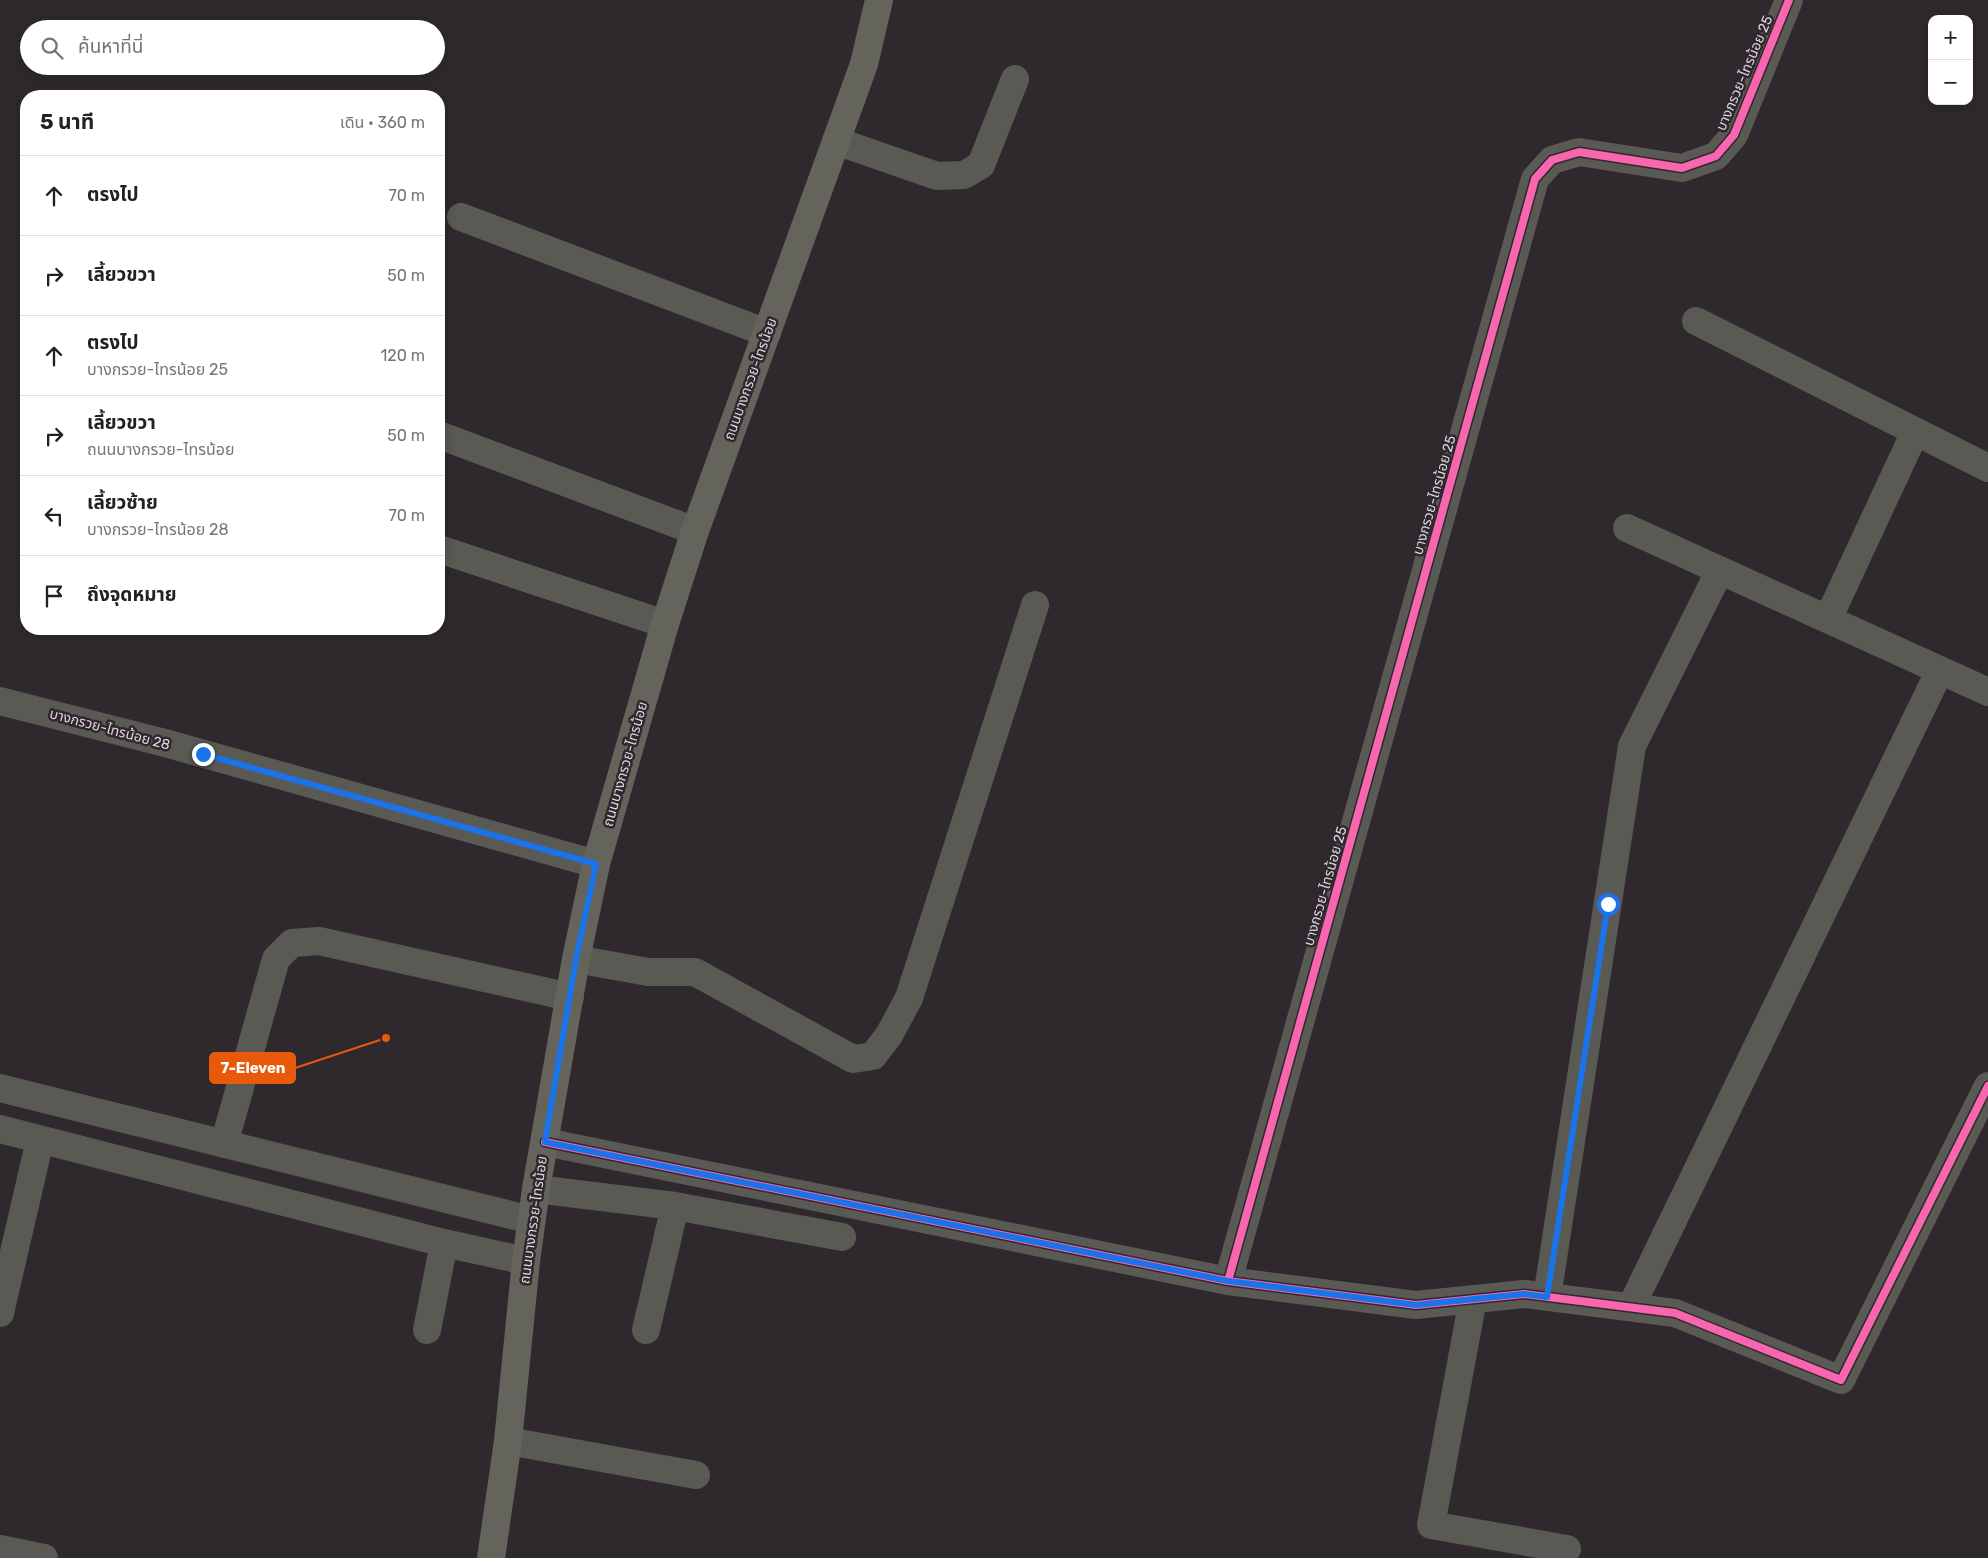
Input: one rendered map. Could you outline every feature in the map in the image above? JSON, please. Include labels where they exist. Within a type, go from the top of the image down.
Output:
[{"type":"main road","name":"ถนนบางกรวย-ไทรน้อย","points":[[490,1558],[508,1441],[531,1220],[576,959],[596,864],[665,624],[695,532],[864,64],[879,0]]},
{"type":"street","name":"บางกรวย-ไทรน้อย 25","points":[[1228,1281],[1535,178],[1552,160],[1579,152],[1682,168],[1716,156],[1734,135],[1789,0]]},
{"type":"street","points":[[836,141],[936,176],[964,175],[982,165],[1015,79]]},
{"type":"street","points":[[461,217],[767,333]]},
{"type":"street","points":[[1696,321],[1988,468]]},
{"type":"street","points":[[1828,619],[1915,432]]},
{"type":"street","points":[[445,436],[695,532]]},
{"type":"street","points":[[1626,528],[1988,692]]},
{"type":"street","points":[[445,551],[665,624]]},
{"type":"street","points":[[1547,1297],[1632,746],[1720,570]]},
{"type":"street","points":[[576,959],[648,972],[695,972],[852,1059],[873,1056],[889,1035],[909,998],[1035,606]]},
{"type":"street","points":[[1631,1307],[1940,670]]},
{"type":"street","name":"บางกรวย-ไทรน้อย 28","points":[[0,701],[165,743],[596,864]]},
{"type":"street","points":[[224,1144],[276,959],[292,943],[319,941],[570,997]]},
{"type":"street","points":[[545,1142],[1228,1281],[1416,1305],[1524,1294],[1675,1313],[1841,1380],[1988,1086]]},
{"type":"street","points":[[0,1088],[531,1220]]},
{"type":"street","points":[[0,1129],[444,1244],[526,1261]]},
{"type":"street","points":[[0,1313],[40,1140]]},
{"type":"street","points":[[536,1190],[675,1206],[842,1237]]},
{"type":"street","points":[[646,1330],[675,1206]]},
{"type":"street","points":[[427,1330],[444,1244]]},
{"type":"street","points":[[1473,1299],[1431,1525],[1567,1549]]},
{"type":"street","points":[[508,1441],[696,1475]]},
{"type":"street","points":[[0,1549],[44,1558]]},
{"type":"cycle path","points":[[1228,1281],[1535,179],[1552,160],[1579,152],[1682,168],[1716,156],[1734,135],[1789,0]]},
{"type":"cycle path","points":[[545,1142],[1228,1281],[1416,1305],[1524,1294],[1675,1313],[1841,1380],[1988,1086]]},
{"type":"place","name":"7-Eleven","points":[[386,1038]]},
{"type":"route","points":[[203,754],[596,864],[576,959],[545,1142],[1228,1281],[1416,1305],[1524,1294],[1547,1297],[1608,904]]}]
